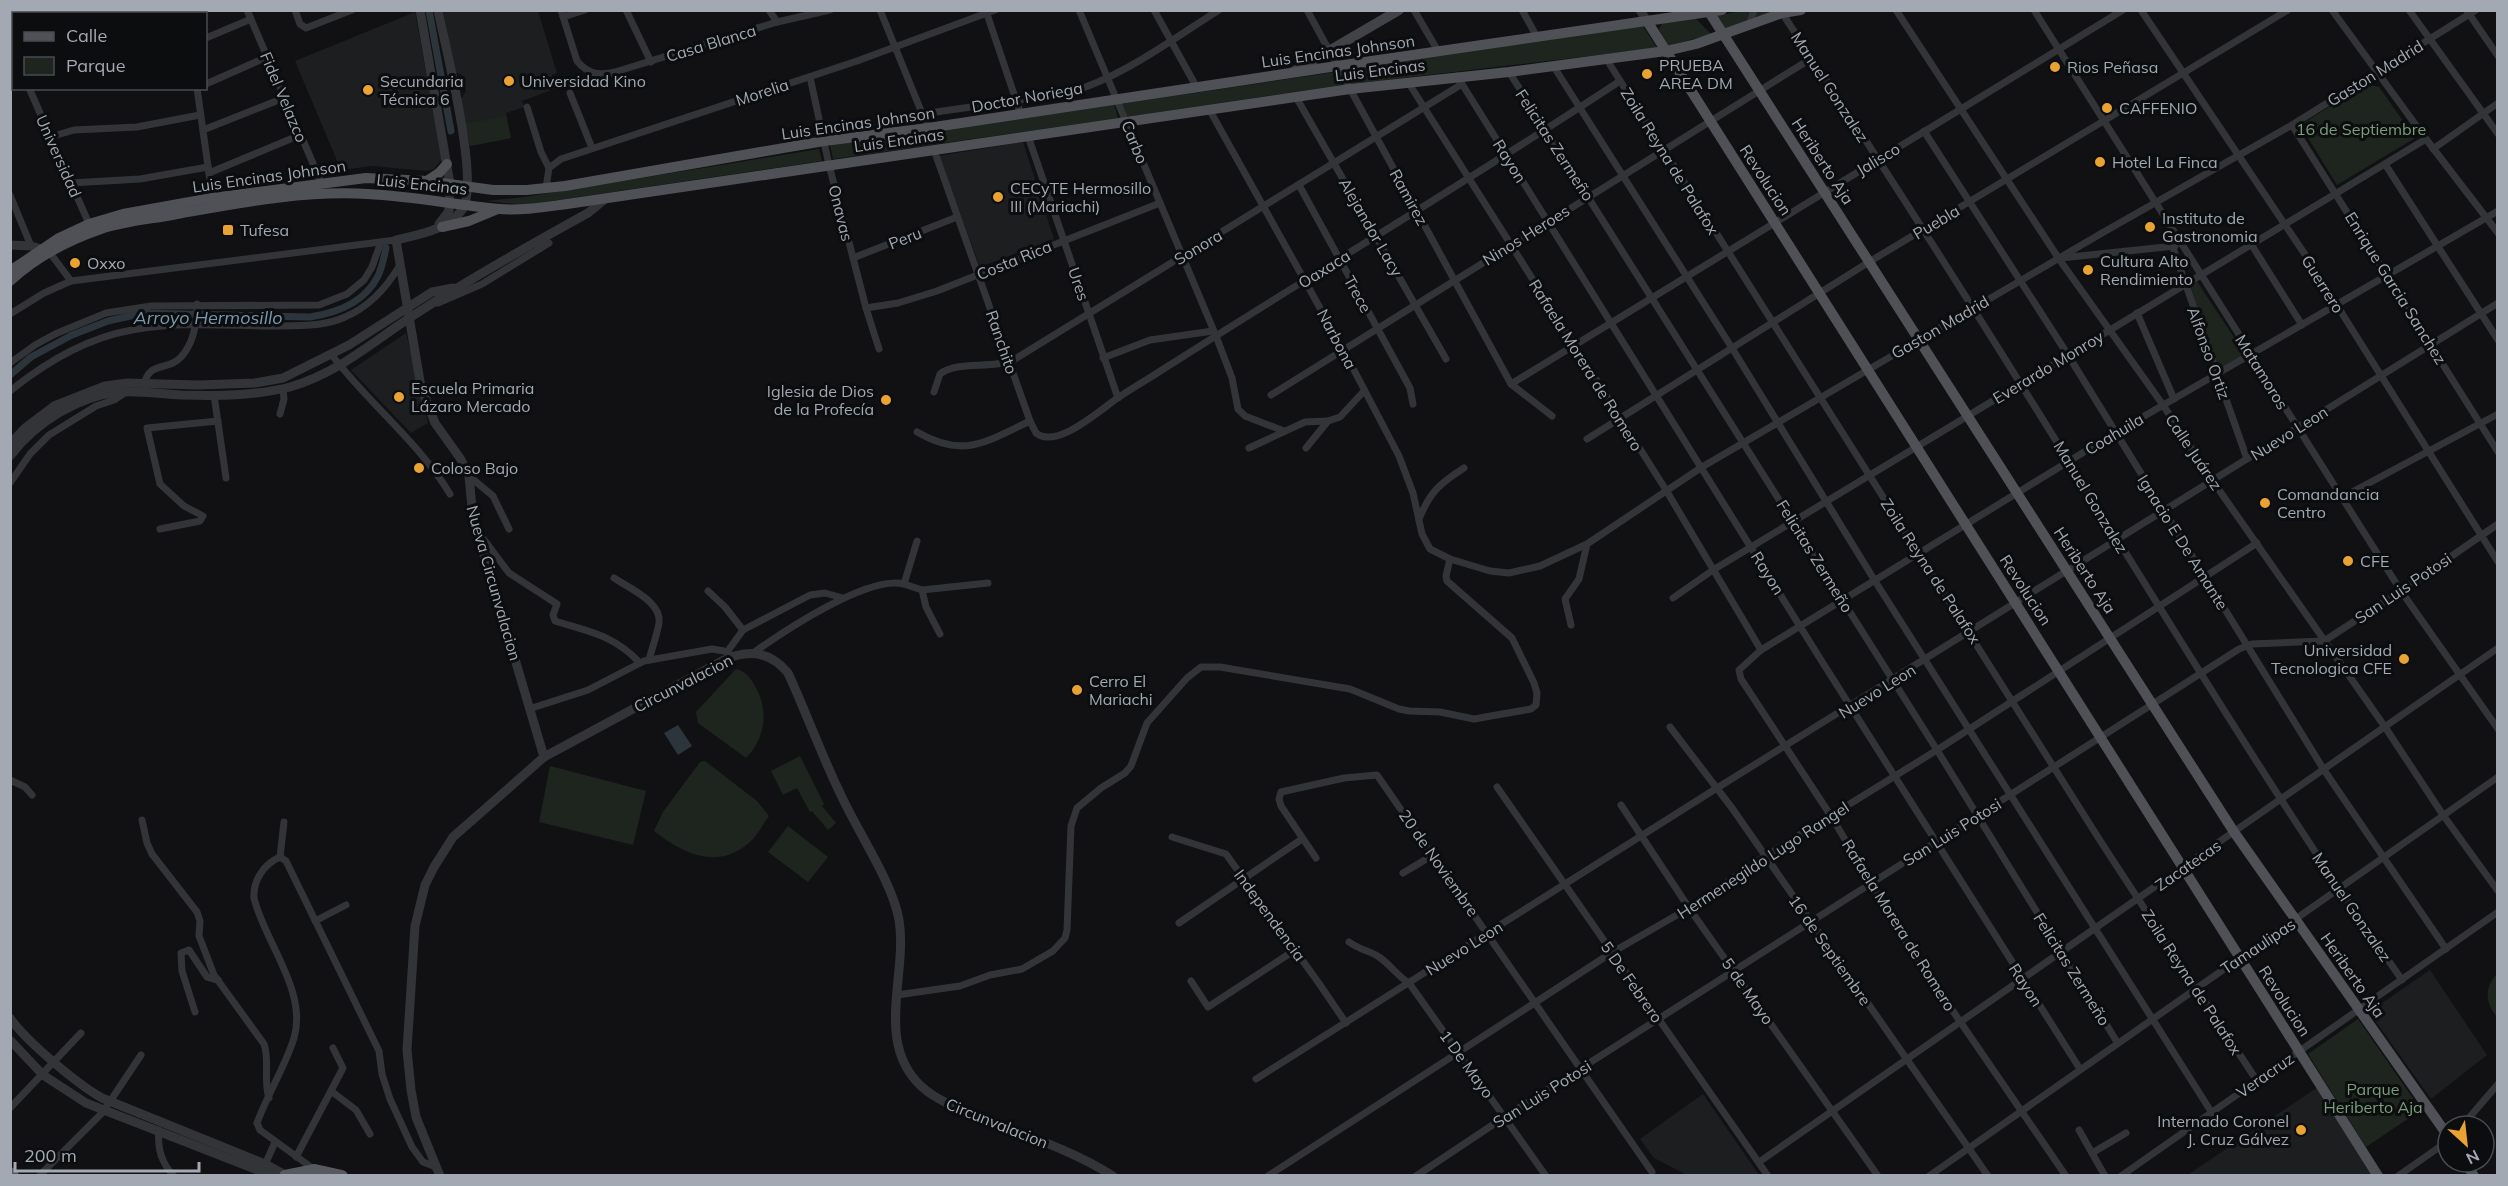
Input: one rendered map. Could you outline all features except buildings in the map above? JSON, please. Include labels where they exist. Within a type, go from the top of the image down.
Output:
[{"type":"highway","points":[[286,1175],[315,1170],[342,1176]]},
{"type":"main road","points":[[1293,72],[1400,10]]},
{"type":"main road","name":"Luis Encinas Johnson","points":[[10,271],[41,249],[123,214],[213,203],[321,182],[390,178],[509,190],[546,188],[824,141],[1021,115],[1293,72],[1722,10]]},
{"type":"main road","name":"Luis Encinas","points":[[213,203],[337,193],[526,209],[1350,89],[1408,81],[1460,80],[1666,51],[1724,34],[1782,13],[1801,10]]},
{"type":"main road","name":"Heriberto Aja","points":[[1709,12],[2234,832],[2436,1119]]},
{"type":"main road","name":"Revolucion","points":[[1647,21],[2378,1176]]},
{"type":"main road","points":[[427,181],[447,164]]},
{"type":"main road","points":[[390,178],[398,189],[390,196]]},
{"type":"main road","points":[[436,228],[469,221],[498,208]]},
{"type":"main road","points":[[10,281],[41,249]]},
{"type":"street","name":"Fidel Velazco","points":[[248,10],[321,182]]},
{"type":"street","points":[[295,10],[300,24],[306,28],[352,10]]},
{"type":"street","points":[[420,10],[450,184],[448,215],[436,228]]},
{"type":"street","points":[[10,314],[44,292],[71,281],[396,240],[436,228],[454,218],[465,204],[468,186],[463,138],[438,10]]},
{"type":"street","points":[[562,14],[585,10]]},
{"type":"street","points":[[626,10],[651,62]]},
{"type":"street","points":[[769,10],[777,22]]},
{"type":"street","name":"Casa Blanca","points":[[562,14],[577,61],[591,73],[605,74],[651,62],[777,22],[830,10]]},
{"type":"street","points":[[880,10],[928,128]]},
{"type":"street","name":"Morelia","points":[[549,168],[561,159],[592,148],[810,77],[995,10]]},
{"type":"street","name":"Carbo","points":[[1079,10],[1215,333],[1232,378],[1238,409],[1250,418],[1284,432]]},
{"type":"street","points":[[1154,10],[1197,88]]},
{"type":"street","name":"Doctor Noriega","points":[[922,114],[1068,93],[1109,78],[1219,10]]},
{"type":"street","name":"Ramirez","points":[[1307,10],[1511,384]]},
{"type":"street","points":[[1414,10],[1438,51]]},
{"type":"street","points":[[1522,10],[1537,37]]},
{"type":"street","points":[[1640,10],[1647,21]]},
{"type":"street","points":[[1749,25],[1754,10]]},
{"type":"street","name":"Calle Juárez","points":[[1896,10],[2059,259],[2163,405],[2212,480],[2498,891]]},
{"type":"street","name":"Matamoros","points":[[2034,10],[2401,591],[2498,729]]},
{"type":"street","name":"Jalisco","points":[[1511,384],[1652,300],[1824,191],[2123,10]]},
{"type":"street","name":"Guerrero","points":[[2141,10],[2284,224],[2498,562]]},
{"type":"street","name":"Puebla","points":[[1587,439],[1869,262],[2288,10]]},
{"type":"street","points":[[2332,10],[2433,149],[2498,233]]},
{"type":"street","points":[[2409,10],[2498,134]]},
{"type":"street","points":[[2471,12],[2498,56]]},
{"type":"street","name":"Gaston Madrid","points":[[1417,511],[1430,549],[1450,559],[1490,571],[1509,573],[1540,566],[1587,543],[1702,466],[2292,125],[2471,12]]},
{"type":"street","name":"Manuel Gonzalez","points":[[1782,13],[2021,384],[2157,607],[2280,800],[2338,889],[2402,980]]},
{"type":"street","points":[[987,14],[1021,115]]},
{"type":"street","points":[[207,38],[251,19]]},
{"type":"street","points":[[207,84],[267,57]]},
{"type":"street","name":"Ninos Heroes","points":[[1271,395],[1709,120],[1812,58]]},
{"type":"street","name":"Zoila Reyna de Palafox","points":[[1607,60],[2138,899],[2257,1082]]},
{"type":"street","points":[[1554,67],[2151,1020],[2212,1113]]},
{"type":"street","name":"Felicitas Zermeño","points":[[1509,72],[1698,369],[2118,1042]]},
{"type":"street","name":"Onavas","points":[[810,77],[829,165],[879,349]]},
{"type":"street","name":"Sonora","points":[[934,392],[937,379],[945,371],[1009,362],[1424,108],[1460,80]]},
{"type":"street","name":"Rayon","points":[[1460,80],[1800,626],[2080,1069]]},
{"type":"street","name":"Rafaela Morera de Romero","points":[[1408,81],[1666,490],[1761,650]]},
{"type":"street","name":"Oaxaca","points":[[1030,421],[1039,435],[1062,434],[1076,428],[1215,333],[1376,237],[1620,81]]},
{"type":"street","name":"Universidad","points":[[30,90],[91,228]]},
{"type":"street","points":[[197,90],[213,203]]},
{"type":"street","points":[[570,93],[592,148]]},
{"type":"street","points":[[1068,93],[1072,107]]},
{"type":"street","name":"Alejandor Lacy","points":[[1296,97],[1446,358]]},
{"type":"street","points":[[202,130],[284,98]]},
{"type":"street","points":[[2433,149],[2498,103]]},
{"type":"street","points":[[527,107],[541,152],[549,168],[546,188]]},
{"type":"street","name":"Narbona","points":[[1209,109],[1344,351],[1399,456],[1411,486],[1417,511]]},
{"type":"street","points":[[50,136],[74,130],[137,127],[200,115]]},
{"type":"street","name":"Enrique Garcia Sanchez","points":[[2292,125],[2337,193],[2498,452]]},
{"type":"street","name":"Ignacio E De Amante","points":[[1924,131],[2068,355],[2324,770],[2446,949]]},
{"type":"street","points":[[70,183],[140,179],[208,170],[300,135]]},
{"type":"street","name":"Ures","points":[[1028,136],[1118,398]]},
{"type":"street","points":[[444,142],[451,145],[459,143],[463,138]]},
{"type":"street","name":"Everardo Monroy","points":[[1673,598],[1713,570],[2426,139]]},
{"type":"street","name":"Ranchito","points":[[934,150],[1030,421]]},
{"type":"street","points":[[2385,164],[2498,340]]},
{"type":"street","name":"Trece","points":[[1299,185],[1410,388],[1413,404]]},
{"type":"street","points":[[10,195],[41,249],[71,281]]},
{"type":"street","points":[[10,444],[40,416],[64,401],[105,386],[214,395],[283,389],[307,382],[340,366],[456,288],[588,213],[605,199]]},
{"type":"street","name":"Costa Rica","points":[[866,308],[916,299],[1160,203]]},
{"type":"street","name":"Coahuila","points":[[1739,670],[1761,650],[2115,433],[2498,211]]},
{"type":"street","name":"Peru","points":[[853,258],[957,218]]},
{"type":"street","name":"Nueva Circunvalacion","points":[[396,240],[422,387],[435,423],[460,458],[469,476],[471,509],[544,757]]},
{"type":"street","points":[[10,363],[55,334],[106,313],[151,306],[197,304],[306,307],[335,300],[356,288],[364,280],[372,267],[381,242]]},
{"type":"street","points":[[2059,259],[2173,248],[2180,242]]},
{"type":"street","points":[[432,304],[465,292],[549,243]]},
{"type":"street","points":[[2251,244],[2302,325]]},
{"type":"street","points":[[10,245],[41,249]]},
{"type":"street","name":"Alfonso Ortiz","points":[[2173,248],[2247,459]]},
{"type":"street","points":[[10,391],[55,359],[98,339],[133,329],[197,325],[315,325],[327,323],[348,316],[372,299],[385,288],[400,265]]},
{"type":"street","points":[[10,456],[38,427],[71,406],[96,397],[143,388],[270,381],[295,373],[360,339],[432,292],[456,288]]},
{"type":"street","name":"Nuevo Leon","points":[[1256,1079],[1717,788],[1851,707],[2498,303]]},
{"type":"street","points":[[143,388],[151,370],[182,357],[197,325],[197,304]]},
{"type":"street","points":[[2137,313],[2174,399]]},
{"type":"street","points":[[1103,358],[1150,340],[1215,333]]},
{"type":"street","points":[[332,354],[340,366],[415,444],[434,468],[450,494]]},
{"type":"street","points":[[1511,384],[1552,416]]},
{"type":"street","points":[[280,414],[284,399],[283,389]]},
{"type":"street","points":[[1249,448],[1310,420],[1328,421],[1340,417],[1364,391]]},
{"type":"street","points":[[10,483],[24,462],[49,435],[96,406],[114,400],[126,392]]},
{"type":"street","points":[[214,395],[226,478]]},
{"type":"street","points":[[2342,498],[2498,414]]},
{"type":"street","points":[[160,529],[200,520],[203,516],[184,506],[160,484],[147,428],[218,421]]},
{"type":"street","points":[[917,432],[942,445],[972,446],[1030,421]]},
{"type":"street","points":[[1306,448],[1328,421]]},
{"type":"street","points":[[1419,520],[1434,489],[1464,468]]},
{"type":"street","points":[[469,476],[493,496],[509,529]]},
{"type":"street","name":"San Luis Potosi","points":[[1416,1176],[1506,1116],[2246,646],[2324,641],[2498,524]]},
{"type":"street","points":[[477,530],[509,573],[557,604],[553,615],[555,621],[607,636],[628,651],[639,663]]},
{"type":"street","points":[[904,584],[917,541]]},
{"type":"street","points":[[1571,625],[1565,599],[1579,579],[1587,543]]},
{"type":"street","name":"Hermenegildo Lugo Rangel","points":[[1268,1176],[1611,953],[1689,908],[1764,857],[1937,750],[2257,543]]},
{"type":"street","points":[[897,995],[960,986],[990,975],[1022,969],[1045,958],[1060,944],[1067,930],[1067,884],[1072,817],[1084,801],[1125,773],[1131,766],[1147,723],[1186,678],[1201,667],[1220,667],[1350,689],[1399,709],[1440,712],[1474,719],[1531,709],[1536,705],[1538,693],[1517,646],[1503,628],[1447,581],[1450,559]]},
{"type":"street","points":[[614,578],[650,602],[657,611],[659,622],[649,660]]},
{"type":"street","points":[[753,653],[843,598],[876,584],[893,582],[922,590],[988,583]]},
{"type":"street","points":[[922,590],[926,607],[940,634]]},
{"type":"street","points":[[708,591],[726,607],[743,630]]},
{"type":"street","points":[[529,709],[588,690],[649,660],[705,650],[730,654],[743,630],[810,595],[825,593],[843,598]]},
{"type":"street","name":"Zacatecas","points":[[1759,1162],[1961,1024],[2498,648]]},
{"type":"street","name":"Circunvalacion","points":[[438,1171],[416,1117],[408,1071],[407,1050],[415,926],[419,906],[434,867],[453,837],[544,757],[730,654],[753,653],[770,657],[780,663],[788,673],[840,794],[896,906],[900,943],[895,1025],[904,1063],[919,1085],[947,1104],[1091,1162],[1113,1176]]},
{"type":"street","name":"Rafaela Morera de Romero","points":[[1739,670],[1741,679],[1873,882],[1911,950],[2066,1176]]},
{"type":"street","name":"16 de Septiembre","points":[[1670,727],[1717,788],[1988,1176]]},
{"type":"street","name":"20 de Noviembre","points":[[1302,839],[1284,811],[1279,799],[1281,792],[1344,778],[1377,775],[1652,1172]]},
{"type":"street","name":"Tamaulipas","points":[[1929,1176],[2498,777]]},
{"type":"street","points":[[10,780],[25,788],[32,795]]},
{"type":"street","name":"5 De Febrero","points":[[1497,787],[1768,1176]]},
{"type":"street","name":"5 de Mayo","points":[[1621,805],[1689,908],[1878,1176]]},
{"type":"street","points":[[142,820],[147,843],[153,854],[197,912],[200,921],[199,936],[218,980],[264,1044],[266,1086],[269,1098]]},
{"type":"street","points":[[284,822],[280,857],[260,874],[254,890],[254,898],[294,994],[298,1019],[294,1038],[257,1123],[260,1130],[315,1170]]},
{"type":"street","name":"Independencia","points":[[1172,837],[1226,854],[1346,1023]]},
{"type":"street","points":[[1179,923],[1302,839],[1317,858]]},
{"type":"street","points":[[1403,873],[1433,855]]},
{"type":"street","points":[[280,857],[286,861],[379,1051],[382,1074],[390,1099],[412,1147],[423,1162],[438,1171]]},
{"type":"street","points":[[315,921],[346,905]]},
{"type":"street","name":"Veracruz","points":[[2121,1176],[2498,912]]},
{"type":"street","name":"1 De Mayo","points":[[1349,942],[1361,951],[1381,959],[1393,972],[1409,982],[1458,1053],[1506,1116],[1546,1176]]},
{"type":"street","points":[[195,1012],[182,971],[181,953],[189,950],[207,977],[218,980]]},
{"type":"street","points":[[1191,981],[1208,1007],[1295,950]]},
{"type":"street","points":[[10,1018],[22,1033],[87,1089],[273,1176]]},
{"type":"street","points":[[10,1108],[81,1033]]},
{"type":"street","points":[[10,1040],[43,1075],[68,1093],[103,1112],[159,1130],[263,1170],[286,1175]]},
{"type":"street","points":[[296,1157],[343,1068],[333,1048]]},
{"type":"street","points":[[39,1176],[103,1112],[141,1055]]},
{"type":"street","points":[[2472,1114],[2498,1084]]},
{"type":"street","points":[[331,1091],[356,1110],[370,1134]]},
{"type":"street","points":[[159,1130],[159,1149],[166,1166],[174,1176]]},
{"type":"street","points":[[2079,1130],[2105,1176]]},
{"type":"street","points":[[2092,1153],[2126,1133]]},
{"type":"street","points":[[263,1170],[275,1142]]},
{"type":"street","points":[[2398,1176],[2436,1149]]},
{"type":"street","points":[[1427,1168],[1432,1176]]},
{"type":"shaded area","name":"Universidad Kino","points":[[443,11],[538,11],[557,73],[552,75],[557,88],[522,101],[524,107],[506,113],[511,138],[470,146],[461,99],[466,91],[462,75],[455,72]]},
{"type":"shaded area","name":"Secundaria Técnica 6","points":[[415,12],[442,159],[434,169],[427,171],[372,166],[341,170],[295,61]]},
{"type":"shaded area","name":"CECyTE Hermosillo III (Mariachi)","points":[[1023,142],[1054,239],[980,267],[939,156]]},
{"type":"shaded area","name":"Escuela Primaria Lázaro Mercado","points":[[406,333],[428,423],[411,433],[351,370]]},
{"type":"shaded area","points":[[678,725],[692,746],[678,755],[664,733]]},
{"type":"shaded area","points":[[2430,970],[2487,1055],[2431,1099],[2369,1012]]},
{"type":"shaded area","name":"Internado Coronel J. Cruz Gálvez","points":[[2321,1085],[2378,1176],[2186,1176]]},
{"type":"shaded area","points":[[1703,1094],[1759,1175],[1687,1175],[1654,1158],[1640,1139]]},
{"type":"green space","points":[[1742,11],[1769,11],[1770,13],[1724,29],[1713,16]]},
{"type":"green space","points":[[1694,17],[1711,34],[1668,46],[1659,29],[1663,22]]},
{"type":"green space","points":[[1643,26],[1657,48],[1351,84],[1344,69]]},
{"type":"green space","points":[[1335,72],[1342,85],[1125,117],[1121,104]]},
{"type":"green space","name":"16 de Septiembre","points":[[2361,86],[2379,87],[2415,138],[2337,185],[2302,128],[2304,123]]},
{"type":"green space","points":[[1114,104],[1118,118],[833,159],[830,145]]},
{"type":"green space","points":[[506,116],[511,138],[470,146],[466,124]]},
{"type":"green space","points":[[819,149],[822,161],[524,205],[486,201],[525,197]]},
{"type":"green space","points":[[2196,280],[2245,354],[2218,370],[2190,285]]},
{"type":"green space","points":[[736,669],[751,679],[763,706],[761,734],[746,758],[698,723],[696,712]]},
{"type":"green space","points":[[800,756],[824,804],[822,806],[836,823],[828,830],[812,811],[810,812],[797,788],[783,795],[771,771]]},
{"type":"green space","points":[[705,761],[757,801],[769,816],[753,839],[741,849],[728,855],[715,857],[690,853],[654,831],[663,812],[700,762]]},
{"type":"green space","points":[[550,766],[646,791],[633,845],[539,822]]},
{"type":"green space","points":[[788,826],[828,857],[808,882],[768,852]]},
{"type":"green space","points":[[2497,974],[2497,1017],[2488,1001],[2488,990]]},
{"type":"green space","name":"Parque Heriberto Aja","points":[[2358,1019],[2421,1110],[2366,1147],[2308,1054]]},
{"type":"waterway","name":"Arroyo Hermosillo","points":[[429,10],[451,131]]},
{"type":"waterway","name":"Arroyo Hermosillo","points":[[10,375],[31,357],[72,335],[108,321],[144,313],[310,317],[330,313],[349,305],[366,293],[381,270],[386,248]]},
{"type":"place","name":"Rios Peñasa","points":[[2055,67]]},
{"type":"place","name":"PRUEBA AREA DM","points":[[1647,74]]},
{"type":"place","name":"Universidad Kino","points":[[509,81]]},
{"type":"place","name":"Secundaria Técnica 6","points":[[368,90]]},
{"type":"place","name":"CAFFENIO","points":[[2107,108]]},
{"type":"place","name":"Hotel La Finca","points":[[2100,162]]},
{"type":"place","name":"CECyTE Hermosillo III (Mariachi)","points":[[998,197]]},
{"type":"place","name":"Instituto de Gastronomia","points":[[2150,227]]},
{"type":"place","name":"Tufesa","points":[[228,230]]},
{"type":"place","name":"Oxxo","points":[[75,263]]},
{"type":"place","name":"Cultura Alto Rendimiento","points":[[2088,270]]},
{"type":"place","name":"Escuela Primaria Lázaro Mercado","points":[[399,397]]},
{"type":"place","name":"Iglesia de Dios de la Profecía","points":[[886,400]]},
{"type":"place","name":"Coloso Bajo","points":[[419,468]]},
{"type":"place","name":"Comandancia Centro","points":[[2265,503]]},
{"type":"place","name":"CFE","points":[[2348,561]]},
{"type":"place","name":"Universidad Tecnologica CFE","points":[[2404,659]]},
{"type":"place","name":"Cerro El Mariachi","points":[[1077,690]]},
{"type":"place","name":"Internado Coronel J. Cruz Gálvez","points":[[2301,1130]]}]
